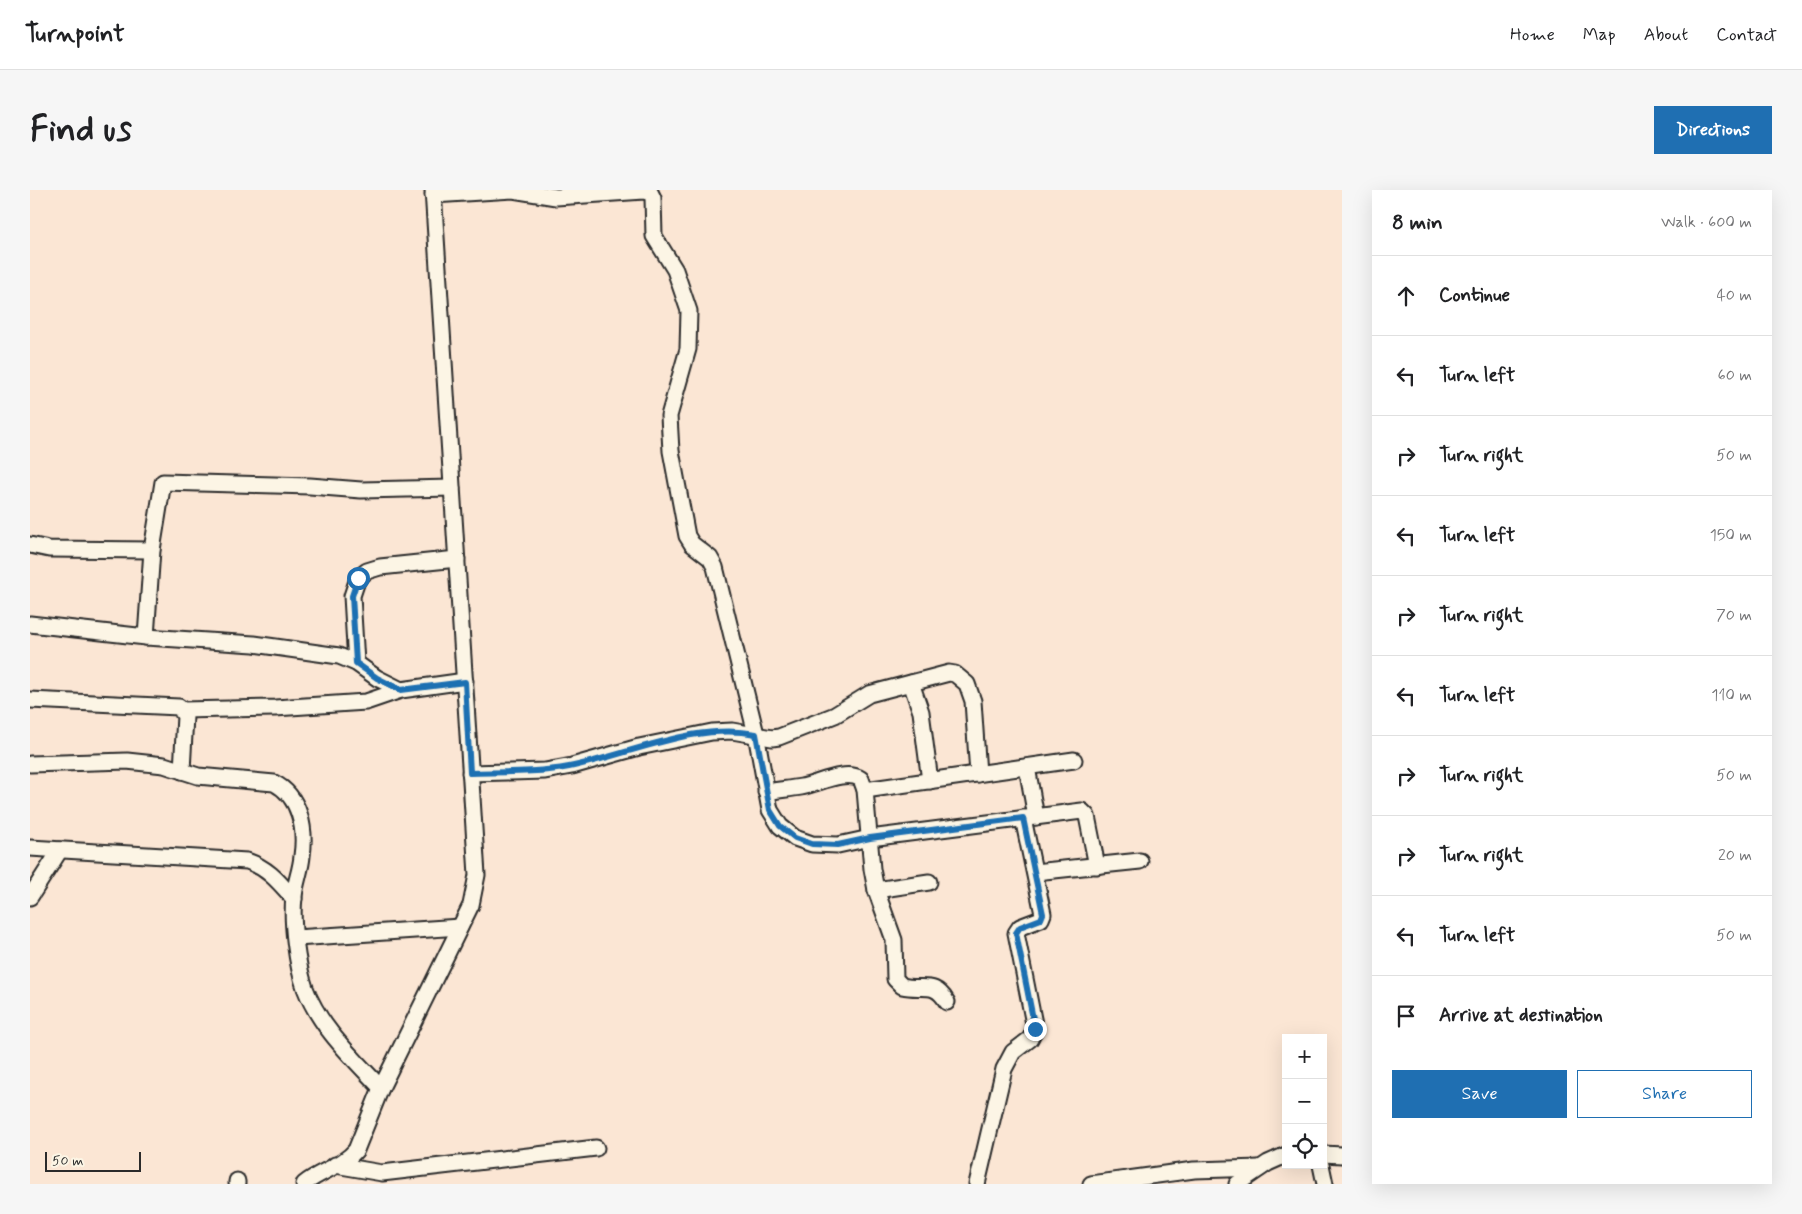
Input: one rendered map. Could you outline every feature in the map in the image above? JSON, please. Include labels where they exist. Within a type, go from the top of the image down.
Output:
[{"type":"street","points":[[304,1184],[321,1171],[349,1158],[356,1150],[381,1088],[471,905],[477,875],[433,193],[513,190],[556,197],[650,192],[653,198],[654,236],[675,270],[689,310],[687,356],[669,416],[671,452],[684,523],[692,544],[710,558],[715,567],[756,734],[770,810],[780,826],[795,838],[827,846],[870,838],[1079,811],[1085,812],[1097,866]]},
{"type":"street","points":[[146,637],[152,550],[161,486],[167,481],[310,486],[360,490],[452,488]]},
{"type":"street","points":[[30,545],[49,549],[152,550]]},
{"type":"street","points":[[356,663],[352,596],[358,578],[367,571],[380,567],[457,560]]},
{"type":"street","points":[[30,624],[146,637],[254,644],[339,656],[356,663],[377,678],[401,690]]},
{"type":"street","points":[[470,773],[545,771],[572,766],[639,747],[712,732],[732,731],[772,738],[785,735],[835,715],[869,694],[948,673],[962,678],[967,684],[973,701],[978,774]]},
{"type":"street","points":[[30,700],[179,707],[183,710],[275,708],[366,702],[401,690],[465,682]]},
{"type":"street","points":[[910,683],[921,712],[930,781]]},
{"type":"street","points":[[182,770],[185,716],[183,710]]},
{"type":"street","points":[[865,790],[1074,760]]},
{"type":"street","points":[[30,764],[127,761],[164,765],[198,776],[274,783],[292,796],[298,811],[303,835],[302,856],[294,898],[296,938],[304,986],[313,1007],[326,1027],[381,1088]]},
{"type":"street","points":[[977,1184],[1004,1069],[1013,1052],[1030,1039],[1034,1033],[1030,993],[1016,938],[1017,929],[1043,917],[1035,872],[1029,818],[1027,767]]},
{"type":"street","points":[[766,792],[853,776],[861,779],[865,790],[876,890],[894,940],[894,979],[897,983],[908,988],[934,988],[942,993],[947,1002]]},
{"type":"street","points":[[30,848],[247,861],[262,866],[294,898]]},
{"type":"street","points":[[30,898],[60,850]]},
{"type":"street","points":[[1035,872],[1140,861]]},
{"type":"street","points":[[876,890],[929,882]]},
{"type":"street","points":[[296,938],[460,927]]},
{"type":"street","points":[[335,1165],[382,1172],[517,1159],[596,1148]]},
{"type":"street","points":[[1327,1154],[1342,1156]]},
{"type":"street","points":[[1237,1184],[1260,1168],[1282,1157]]},
{"type":"street","points":[[1091,1184],[1194,1170],[1260,1168]]},
{"type":"street","points":[[1322,1169],[1325,1184]]},
{"type":"route","points":[[358,578],[352,596],[356,663],[377,678],[401,690],[465,682],[470,773],[545,771],[572,766],[639,747],[712,732],[732,731],[756,734],[770,810],[780,826],[795,838],[812,844],[838,845],[870,838],[1023,818],[1043,914],[1041,919],[1020,927],[1016,933],[1019,953],[1030,993],[1035,1029]]}]
